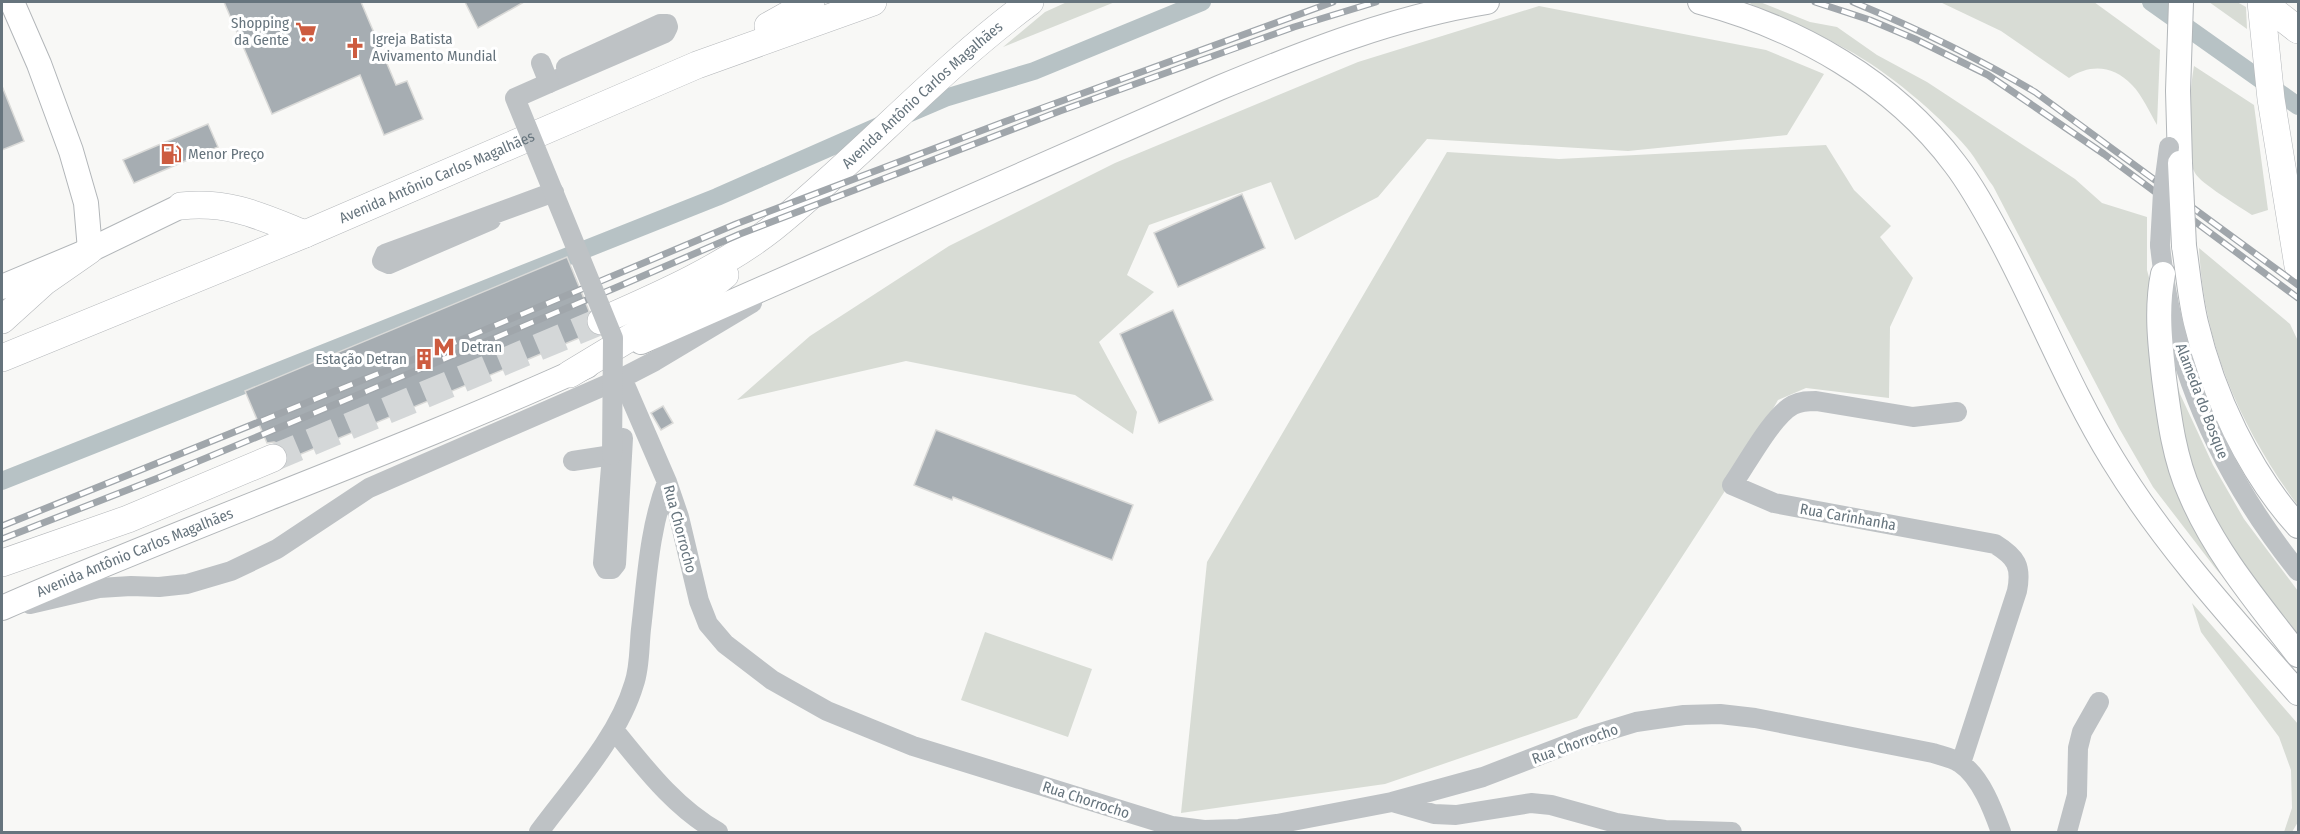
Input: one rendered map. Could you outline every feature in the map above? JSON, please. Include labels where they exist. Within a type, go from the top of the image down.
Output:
[{"type":"highway","points":[[697,65],[811,2]]},
{"type":"highway","name":"Avenida Antônio Carlos Magalhães","points":[[2,358],[305,234],[697,65],[873,2]]},
{"type":"highway","name":"Avenida Antônio Carlos Magalhães","points":[[601,321],[654,298],[700,274],[772,229],[864,148],[971,48],[1030,2]]},
{"type":"highway","points":[[2261,2],[2298,30]]},
{"type":"highway","points":[[2261,2],[2271,99],[2298,266]]},
{"type":"highway","points":[[181,206],[236,207],[305,234]]},
{"type":"highway","points":[[570,374],[699,296],[725,275],[772,229]]},
{"type":"highway","points":[[2,320],[44,282],[90,250]]},
{"type":"highway","points":[[2,563],[128,519],[273,458]]},
{"type":"main road","points":[[12,2],[39,64],[71,151],[86,203],[90,250]]},
{"type":"main road","name":"Avenida Antônio Carlos Magalhães","points":[[2,610],[86,571],[406,444],[570,374],[1219,88],[1313,49],[1404,20],[1487,2]]},
{"type":"main road","points":[[1700,2],[1756,19],[1824,51],[1858,72],[1910,115],[1954,163],[2000,236],[2060,361],[2112,459],[2145,509],[2204,586],[2298,693]]},
{"type":"main road","points":[[2181,2],[2175,155],[2184,246],[2196,324],[2218,392],[2239,439],[2260,474],[2298,526]]},
{"type":"main road","points":[[86,203],[107,227],[121,234]]},
{"type":"main road","points":[[2,287],[90,250],[181,206]]},
{"type":"main road","points":[[2163,274],[2160,291],[2160,346],[2172,430],[2189,492],[2213,541],[2298,655]]},
{"type":"street","points":[[549,83],[541,63],[562,61],[660,24],[667,24],[665,33],[515,98],[593,294],[613,338],[612,455],[603,563],[609,570],[616,564],[623,438]]},
{"type":"street","name":"Alameda do Bosque","points":[[2175,155],[2163,192],[2160,245],[2163,274],[2186,369],[2218,449],[2244,495],[2298,571]]},
{"type":"street","points":[[491,220],[389,264],[382,261],[385,254],[554,192]]},
{"type":"street","points":[[2,610],[99,588],[187,584],[231,572],[277,549],[369,488],[622,378],[655,361],[815,265]]},
{"type":"street","name":"Rua Chorrocho","points":[[622,378],[667,482],[679,518],[699,601],[708,624],[725,644],[765,674],[827,711],[913,746],[1172,826],[1204,830],[1239,829],[1392,802],[1483,777],[1587,737],[1636,722],[1684,715],[1720,714],[1755,718],[1933,753],[1961,763]]},
{"type":"street","name":"Rua Carinhanha","points":[[1957,412],[1913,417],[1805,400],[1796,403],[1779,416],[1732,485],[1774,503],[1995,544],[2013,557],[2020,575],[2017,591],[1961,763]]},
{"type":"street","points":[[573,461],[612,455]]},
{"type":"street","points":[[539,832],[614,730],[625,710],[635,681],[652,536],[658,506],[667,482]]},
{"type":"street","points":[[2067,832],[2077,795],[2078,748],[2082,732],[2099,702]]},
{"type":"street","points":[[614,730],[668,794],[703,824],[718,832]]},
{"type":"street","points":[[1961,763],[1979,784],[1993,808],[2001,832]]},
{"type":"street","points":[[1392,802],[1434,814],[1456,815],[1531,803],[1551,805],[1616,823],[1665,830],[1732,832]]},
{"type":"shaded area","points":[[1067,2],[1115,2],[1003,47],[1045,12]]},
{"type":"shaded area","points":[[1760,2],[1810,22],[1837,27],[1877,55],[1927,82],[2075,179],[2102,203],[2147,217],[2147,270],[2180,394],[2213,465],[2244,519],[2298,591],[2298,662],[2216,569],[2153,487],[2119,428],[1993,186],[1967,148],[1926,107],[1862,58],[1811,31],[1750,4]]},
{"type":"shaded area","points":[[1940,2],[2094,2],[2160,50],[2157,125],[2136,89],[2125,78],[2109,70],[2093,69],[2077,73],[2069,78],[2001,31]]},
{"type":"shaded area","points":[[2209,2],[2237,2],[2246,7],[2247,29]]},
{"type":"shaded area","points":[[1539,6],[1766,50],[1824,74],[1787,135],[1628,151],[1427,139],[1378,197],[1295,240],[1271,182],[1149,225],[1127,275],[1154,292],[1099,342],[1137,412],[1133,434],[1075,395],[906,361],[737,400],[810,336],[949,246],[1115,163],[1358,62]]},
{"type":"shaded area","points":[[2194,66],[2254,105],[2268,210],[2252,215],[2212,189],[2195,173],[2189,137]]},
{"type":"shaded area","points":[[1826,145],[1854,190],[1891,226],[1880,237],[1913,278],[1890,327],[1889,398],[1806,388],[1778,400],[1734,477],[1577,718],[1385,784],[1181,813],[1207,562],[1447,152],[1559,159]]},
{"type":"shaded area","points":[[2199,248],[2290,324],[2298,341],[2298,506],[2259,446],[2229,384],[2217,352],[2209,319],[2202,284]]},
{"type":"shaded area","points":[[2192,603],[2298,724],[2298,822],[2292,832],[2284,832],[2292,808],[2291,770],[2279,737],[2201,632]]},
{"type":"shaded area","points":[[985,632],[1092,669],[1068,737],[961,700]]},
{"type":"building","name":"Shopping da Gente","points":[[224,2],[361,2],[396,85],[407,81],[423,119],[384,135],[360,75],[272,114]]},
{"type":"building","points":[[465,2],[524,2],[478,28]]},
{"type":"building","points":[[2,86],[24,141],[2,150]]},
{"type":"building","name":"Menor Preço","points":[[208,124],[218,147],[134,183],[123,160]]},
{"type":"building","points":[[1242,194],[1265,248],[1178,287],[1154,233]]},
{"type":"building","name":"Estação Detran","points":[[567,257],[589,311],[585,320],[586,327],[591,333],[289,459],[282,445],[274,442],[267,443],[245,391]]},
{"type":"building","points":[[1173,310],[1213,400],[1159,423],[1120,334]]},
{"type":"building","points":[[663,406],[673,423],[661,430],[651,413]]},
{"type":"building","points":[[936,430],[1133,505],[1112,560],[953,497],[952,500],[914,485]]},
{"type":"waterway","points":[[910,113],[945,98],[1034,71],[1202,2]]},
{"type":"waterway","points":[[2151,2],[2298,106]]},
{"type":"waterway","points":[[2,481],[717,197],[881,125]]},
{"type":"tunnel","points":[[273,458],[601,321]]},
{"type":"railway","points":[[2,526],[444,347],[736,224],[1004,122],[1333,2]]},
{"type":"railway","points":[[2,539],[158,478],[740,234],[1060,111],[1294,27],[1376,2]]},
{"type":"railway","points":[[1815,2],[1870,20],[1988,75],[2104,154],[2298,298]]},
{"type":"railway","points":[[1853,2],[1945,44],[2035,92],[2298,285]]},
{"type":"place","name":"Shopping da Gente","points":[[306,32]]},
{"type":"place","name":"Igreja Batista Avivamento Mundial","points":[[355,48]]},
{"type":"place","name":"Menor Preço","points":[[171,154]]},
{"type":"place","name":"Detran","points":[[444,347]]},
{"type":"place","name":"Estação Detran","points":[[424,359]]}]
